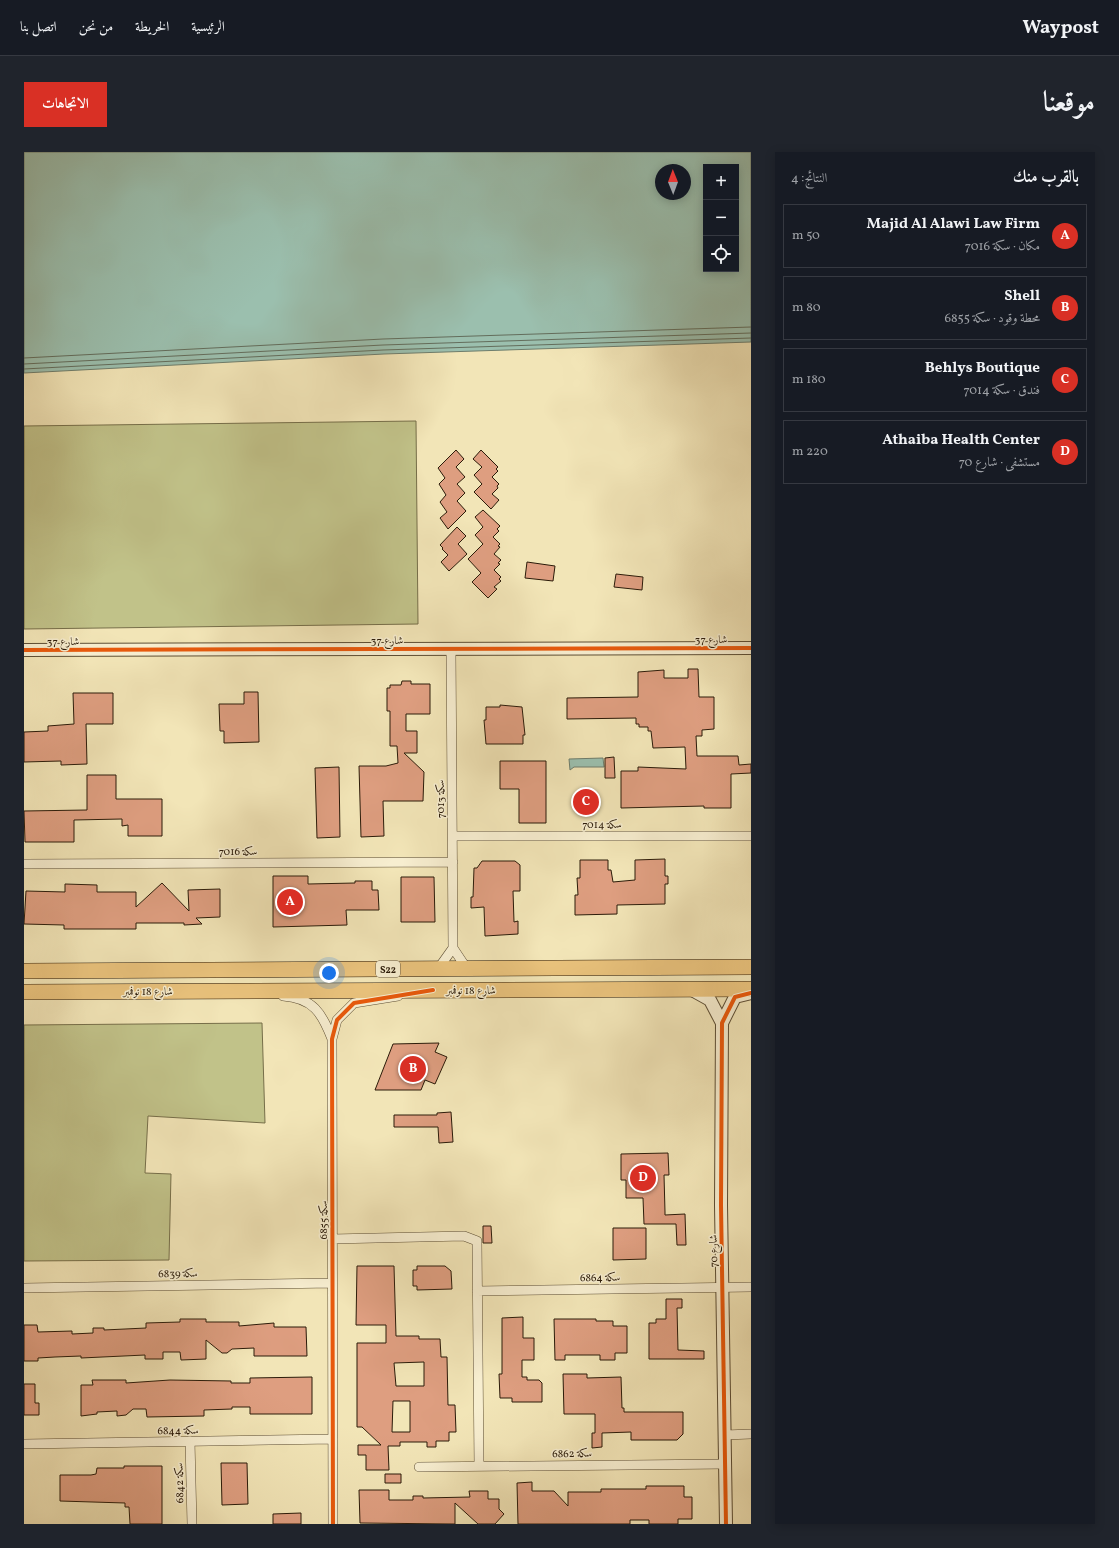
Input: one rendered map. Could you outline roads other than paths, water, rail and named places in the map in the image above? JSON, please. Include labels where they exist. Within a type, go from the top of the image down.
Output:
[{"type":"main road","name":"شارع 18 نوفمبر","points":[[24,971],[751,967]]},
{"type":"main road","name":"شارع 18 نوفمبر","points":[[24,992],[751,989]]},
{"type":"street","name":"سكة 7013","points":[[451,648],[453,948]]},
{"type":"street","name":"شارع 37","points":[[24,650],[751,648]]},
{"type":"street","name":"سكة 7014","points":[[453,836],[751,836]]},
{"type":"street","name":"سكة 7016","points":[[24,864],[453,862]]},
{"type":"street","points":[[438,969],[453,948],[467,969]]},
{"type":"street","name":"سكة 6855","points":[[333,1524],[332,1039],[338,1020],[354,1003],[433,990]]},
{"type":"street","name":"شارع 70","points":[[692,990],[710,1000],[722,1023]]},
{"type":"street","points":[[215,991],[290,997],[313,1005],[325,1021],[332,1039]]},
{"type":"street","name":"شارع 70","points":[[726,1524],[721,1129],[722,1023],[735,997],[751,993]]},
{"type":"street","points":[[332,1239],[471,1238],[477,1241],[479,1466]]},
{"type":"street","name":"سكة 6839","points":[[24,1288],[332,1283]]},
{"type":"street","name":"سكة 6864","points":[[477,1291],[751,1286]]},
{"type":"street","points":[[725,1435],[751,1434]]},
{"type":"street","name":"سكة 6844","points":[[24,1444],[333,1439]]},
{"type":"street","name":"سكة 6842","points":[[190,1441],[192,1524]]},
{"type":"street","name":"سكة 6862","points":[[419,1467],[726,1464]]},
{"type":"water","points":[[24,152],[751,152],[751,342],[384,354],[24,373]]},
{"type":"water","points":[[603,758],[604,767],[574,767],[570,770],[569,759]]},
{"type":"place","name":"Behlys Boutique","points":[[586,802]]},
{"type":"place","name":"Majid Al Alawi Law Firm","points":[[290,902]]},
{"type":"place","name":"Shell","points":[[413,1069]]},
{"type":"place","name":"Athaiba Health Center","points":[[643,1178]]}]
